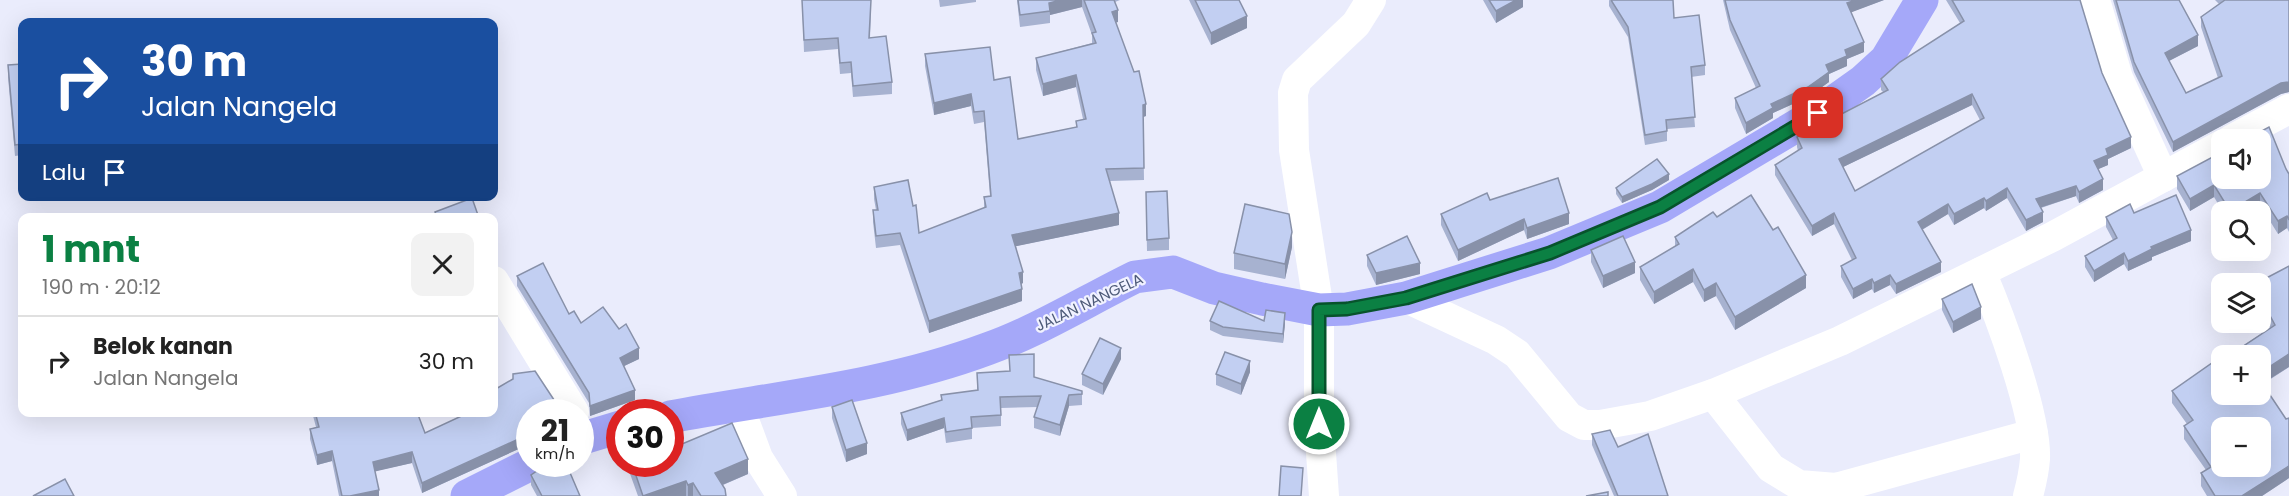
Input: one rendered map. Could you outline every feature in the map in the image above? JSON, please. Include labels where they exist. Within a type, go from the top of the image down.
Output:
[{"type":"main road","name":"JALAN NANGELA","points":[[684,414],[857,386],[989,349],[1135,277],[1150,273],[1173,272],[1214,288],[1319,310],[1347,309],[1406,298],[1550,253],[1660,207],[1818,113],[1863,81],[1886,60],[1922,0]]},
{"type":"main road","points":[[467,496],[516,472]]},
{"type":"street","points":[[1324,496],[1319,424],[1319,310],[1294,150],[1293,93],[1297,80],[1356,24],[1371,0]]},
{"type":"street","points":[[2095,0],[2118,78],[2163,177]]},
{"type":"street","points":[[2252,129],[2289,109]]},
{"type":"street","points":[[1406,298],[1496,340],[1517,354],[1569,417],[1584,425],[1600,425],[1650,416],[1713,394],[1840,341],[1981,272],[2211,151]]},
{"type":"street","points":[[1981,272],[2018,378],[2033,434],[2035,459],[2028,496]]},
{"type":"street","points":[[498,288],[564,399]]},
{"type":"street","points":[[1713,394],[1771,468],[1785,496]]},
{"type":"street","points":[[738,404],[754,450],[776,487]]},
{"type":"street","points":[[1771,468],[1799,485],[1836,488],[2033,434]]},
{"type":"building","points":[[802,0],[871,0],[869,38],[886,36],[892,82],[853,86],[851,62],[840,63],[838,38],[804,40]]},
{"type":"building","points":[[1018,0],[1061,0],[1049,3],[1050,11],[1020,15]]},
{"type":"building","points":[[1084,0],[1114,0],[1118,10],[1112,12],[1134,72],[1139,71],[1146,104],[1143,105],[1144,168],[1106,169],[1119,213],[1012,235],[1023,272],[1019,273],[1022,289],[929,321],[900,233],[876,236],[873,210],[878,210],[874,187],[908,180],[913,206],[916,205],[919,233],[986,207],[984,197],[991,196],[984,111],[974,112],[971,94],[934,103],[925,54],[990,47],[994,80],[1010,77],[1018,139],[1077,127],[1076,121],[1086,119],[1076,75],[1043,84],[1036,58],[1096,43],[1092,33],[1096,32]]},
{"type":"building","points":[[1195,0],[1239,0],[1247,16],[1211,33]]},
{"type":"building","points":[[1489,0],[1516,0],[1496,11]]},
{"type":"building","points":[[1611,0],[1673,0],[1674,18],[1699,15],[1705,65],[1691,67],[1695,117],[1666,120],[1667,131],[1645,135],[1628,27]]},
{"type":"building","points":[[1725,0],[1856,0],[1847,3],[1864,42],[1845,50],[1847,56],[1826,65],[1829,72],[1808,87],[1771,104],[1773,108],[1746,123],[1735,98],[1760,86],[1730,20]]},
{"type":"building","points":[[1952,0],[2080,0],[2102,73],[2131,137],[2106,149],[2108,155],[2094,161],[2103,179],[2079,192],[2076,186],[2036,199],[2043,212],[2026,220],[2007,188],[1986,201],[1984,198],[1954,214],[1948,204],[1918,222],[1941,262],[1896,284],[1890,275],[1874,283],[1872,279],[1853,289],[1841,266],[1856,258],[1834,213],[1812,226],[1775,165],[1802,148],[1797,137],[1888,90],[1881,79],[1900,62],[1964,21]],"holes":[[[1972,94],[1984,118],[1855,191],[1839,159]]]},
{"type":"building","points":[[2116,0],[2179,0],[2198,35],[2165,53],[2186,93],[2222,76],[2201,17],[2225,0],[2289,0],[2289,82],[2281,83],[2173,142],[2134,62]]},
{"type":"building","points":[[18,64],[18,145],[15,145],[8,65]]},
{"type":"building","points":[[2271,132],[2289,174],[2289,220],[2287,216],[2278,221],[2271,210],[2271,201],[2265,201],[2260,193],[2247,201],[2224,201],[2216,189],[2271,189]]},
{"type":"building","points":[[2211,158],[2211,187],[2190,199],[2177,176]]},
{"type":"building","points":[[1657,159],[1669,174],[1622,197],[1616,188]]},
{"type":"building","points":[[1558,178],[1569,213],[1527,228],[1524,219],[1458,250],[1441,214],[1487,193],[1490,200]]},
{"type":"building","points":[[1167,191],[1169,238],[1147,240],[1146,192]]},
{"type":"building","points":[[1751,195],[1773,230],[1778,227],[1806,275],[1735,317],[1716,283],[1704,290],[1693,269],[1654,292],[1640,267],[1679,244],[1675,237],[1713,212],[1717,217]]},
{"type":"building","points":[[2176,195],[2191,230],[2151,247],[2152,249],[2128,261],[2124,253],[2094,271],[2085,256],[2117,238],[2106,217],[2130,204],[2134,213]]},
{"type":"building","points":[[464,201],[473,201],[477,213],[435,213]]},
{"type":"building","points":[[1245,204],[1289,214],[1292,232],[1285,264],[1234,253]]},
{"type":"building","points":[[1407,236],[1420,263],[1376,273],[1367,255]]},
{"type":"building","points":[[1623,236],[1635,262],[1603,276],[1591,250]]},
{"type":"building","points":[[543,263],[569,314],[574,311],[581,323],[603,307],[619,329],[626,324],[639,348],[620,358],[635,390],[594,405],[594,399],[589,399],[589,393],[517,276]]},
{"type":"building","points":[[2289,266],[2289,354],[2271,366],[2271,345],[2245,345],[2263,333],[2271,333],[2271,328],[2275,325],[2271,318],[2271,276]]},
{"type":"building","points":[[1972,284],[1981,307],[1953,322],[1942,299]]},
{"type":"building","points":[[1219,301],[1264,321],[1266,310],[1285,313],[1283,334],[1223,327],[1210,321]]},
{"type":"building","points":[[1100,338],[1121,348],[1103,384],[1082,374]]},
{"type":"building","points":[[1225,352],[1250,361],[1241,384],[1216,374]]},
{"type":"building","points":[[1034,354],[1034,377],[1082,391],[1082,394],[1069,395],[1060,425],[1034,417],[1041,396],[1000,397],[1001,415],[971,417],[972,428],[946,432],[944,418],[907,430],[901,413],[942,400],[941,395],[978,390],[977,373],[1010,371],[1009,355]]},
{"type":"building","points":[[2211,364],[2211,405],[2271,405],[2271,396],[2286,419],[2289,418],[2289,466],[2242,496],[2215,496],[2201,473],[2211,467],[2184,426],[2193,420],[2172,391]]},
{"type":"building","points":[[535,371],[553,399],[516,399],[516,440],[422,483],[412,452],[373,462],[379,490],[342,496],[332,451],[317,455],[310,429],[319,427],[316,417],[419,417],[425,433],[459,417],[498,417],[498,388],[513,379],[513,374]]},
{"type":"building","points":[[852,400],[867,443],[846,450],[832,407]]},
{"type":"building","points":[[732,423],[748,459],[715,473],[725,489],[726,496],[701,496],[693,483],[688,485],[686,481],[643,496],[636,477],[684,477],[684,443]]},
{"type":"building","points":[[1610,430],[1618,447],[1648,434],[1668,496],[1618,496],[1592,434]]},
{"type":"building","points":[[1281,466],[1303,468],[1301,496],[1279,496]]},
{"type":"building","points":[[532,477],[572,477],[580,496],[542,496]]},
{"type":"building","points":[[65,479],[74,496],[33,496]]},
{"type":"building","points":[[1608,492],[1608,496],[1586,496]]},
{"type":"route","points":[[1319,424],[1319,310],[1347,309],[1406,298],[1550,253],[1660,207],[1818,113]]}]
